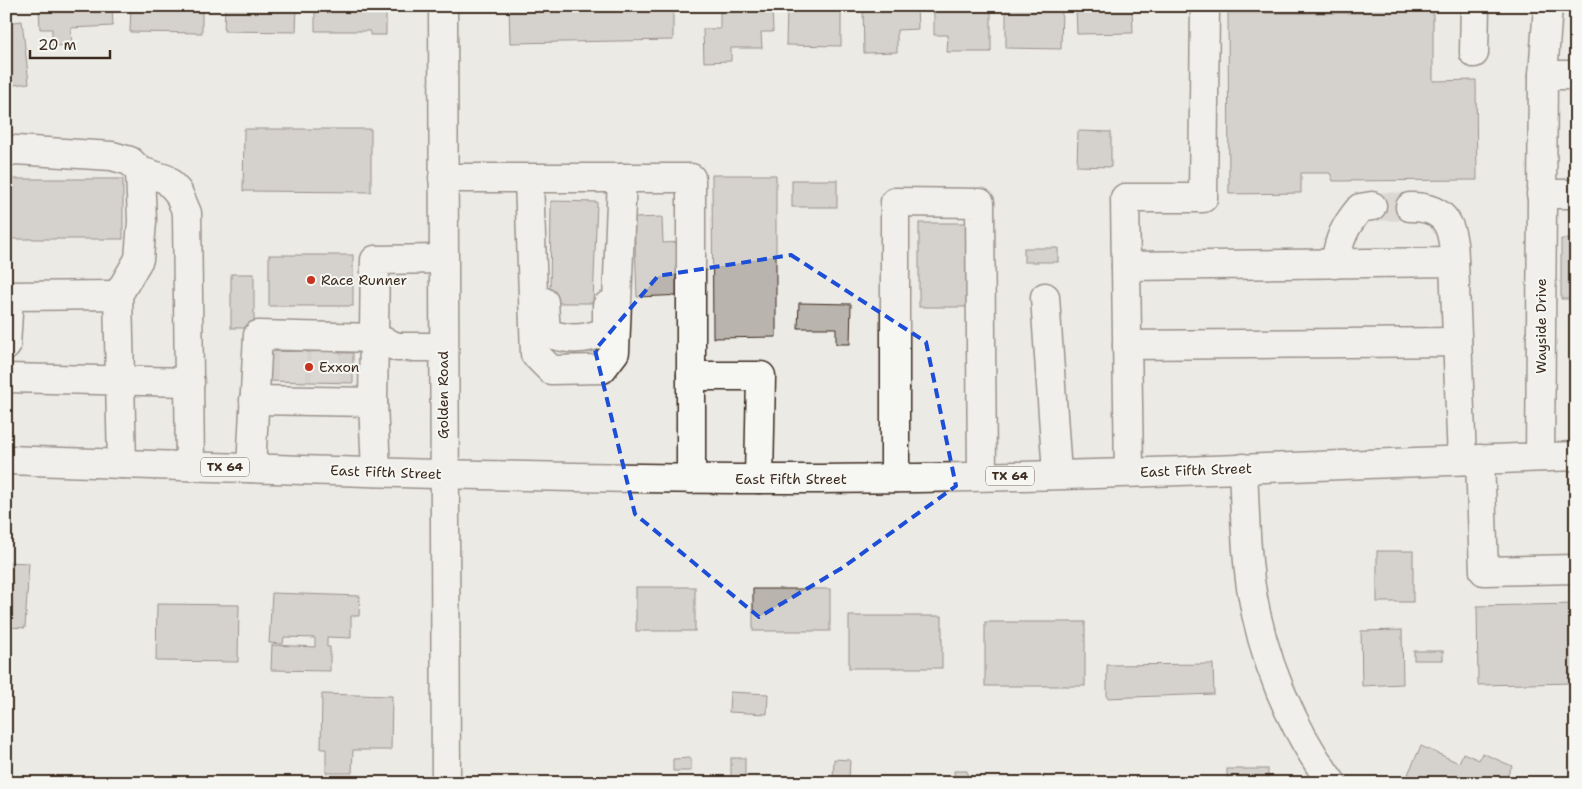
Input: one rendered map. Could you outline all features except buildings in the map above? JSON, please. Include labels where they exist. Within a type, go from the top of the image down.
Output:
[{"type":"main road","name":"Golden Road","points":[[443,6],[446,783]]},
{"type":"main road","points":[[1129,472],[1125,198],[1203,198],[1205,6]]},
{"type":"main road","points":[[1474,53],[1475,6]]},
{"type":"main road","name":"Wayside Drive","points":[[1540,457],[1543,75],[1548,6]]},
{"type":"main road","points":[[1543,75],[1576,75]]},
{"type":"main road","points":[[6,152],[15,150],[112,156],[130,161],[140,171],[166,180],[178,192],[187,212],[190,466]]},
{"type":"main road","points":[[122,464],[118,295],[139,259],[142,221],[140,171]]},
{"type":"main road","points":[[443,178],[529,178],[622,187],[691,178],[691,479]]},
{"type":"main road","points":[[529,178],[535,354],[552,370],[602,369],[615,352],[622,187]]},
{"type":"main road","points":[[530,223],[541,249],[546,333],[566,339],[589,339],[607,331],[608,218],[622,187]]},
{"type":"main road","points":[[1541,194],[1576,194]]},
{"type":"main road","points":[[895,478],[896,202],[980,203],[982,476]]},
{"type":"main road","points":[[1335,264],[1339,240],[1348,222],[1360,208],[1372,206]]},
{"type":"main road","points":[[1410,207],[1428,207],[1446,219],[1454,240],[1457,342],[1484,571],[1576,569]]},
{"type":"main road","points":[[376,472],[373,402],[376,338],[375,260],[443,259]]},
{"type":"main road","points":[[1126,266],[1454,262]]},
{"type":"main road","points":[[6,346],[8,289],[118,295]]},
{"type":"main road","points":[[1045,297],[1056,474]]},
{"type":"main road","points":[[251,468],[258,335],[292,344],[325,345],[376,338],[397,347],[443,347]]},
{"type":"main road","points":[[1127,345],[1457,342]]},
{"type":"main road","points":[[691,376],[761,376],[759,479]]},
{"type":"main road","points":[[6,378],[190,382]]},
{"type":"main road","points":[[254,400],[292,391],[326,392],[373,402]]},
{"type":"main road","name":"East Fifth Street","points":[[6,460],[444,474],[759,479],[895,478],[1129,472],[1576,456]]},
{"type":"main road","points":[[1243,468],[1251,587],[1265,647],[1288,708],[1303,740],[1332,783]]},
{"type":"highlighted area","points":[[791,255],[926,342],[956,486],[842,568],[759,617],[635,514],[595,350],[658,276]]},
{"type":"tunnel","points":[[1372,206],[1410,207]]},
{"type":"tunnel","points":[[292,352],[292,382]]},
{"type":"tunnel","points":[[325,352],[326,383]]},
{"type":"place","name":"Race Runner","points":[[311,280]]},
{"type":"place","name":"Exxon","points":[[309,367]]}]
